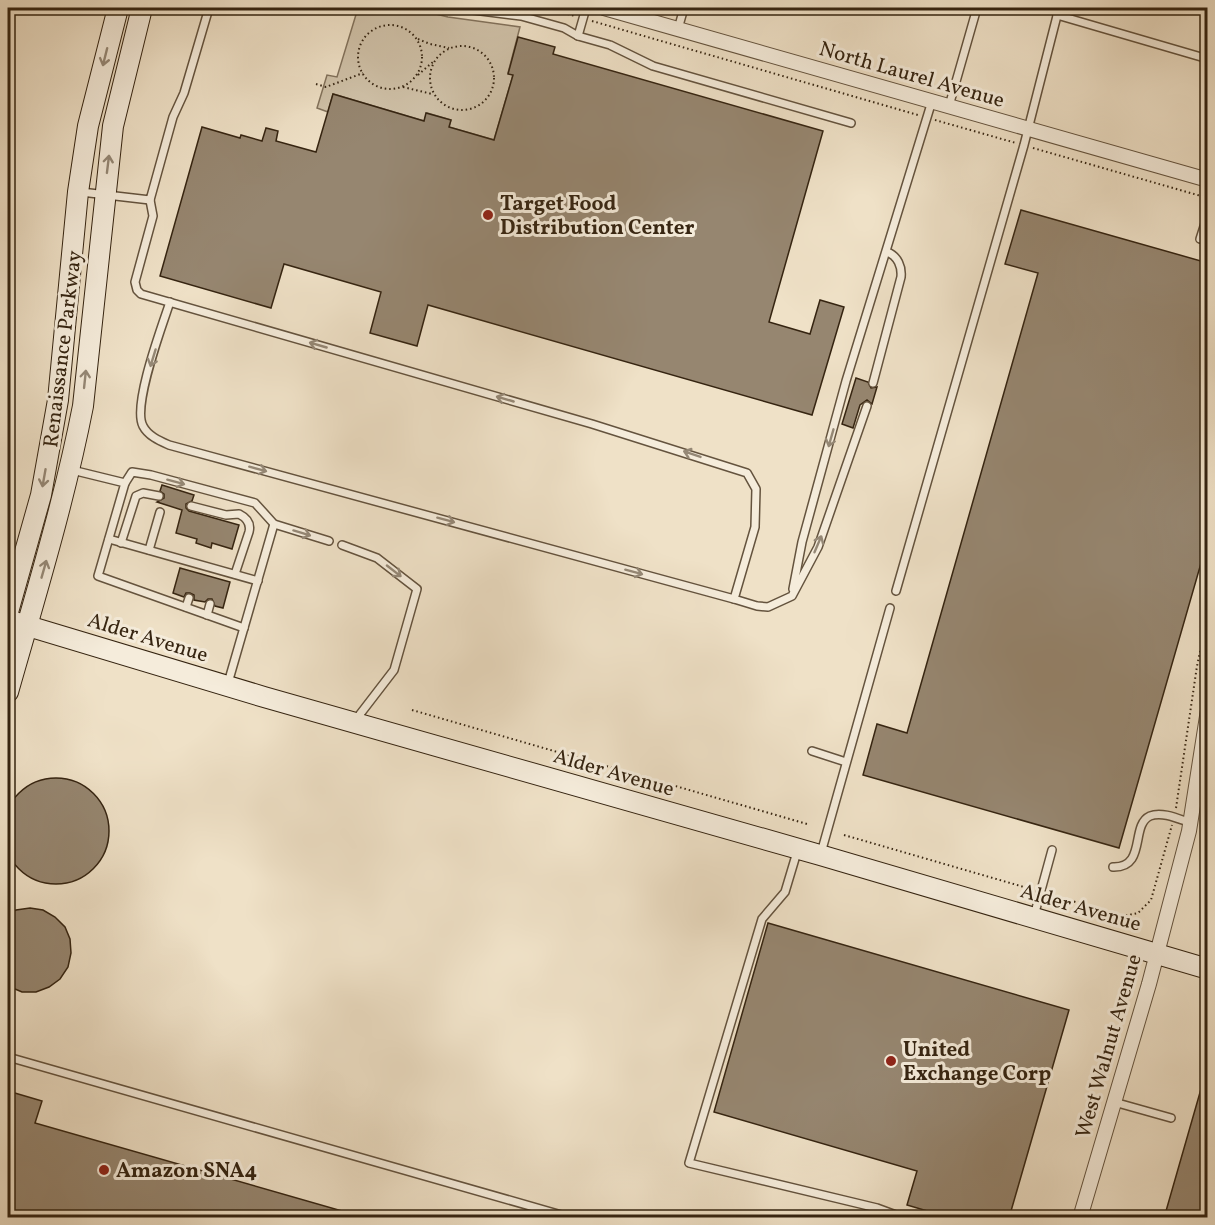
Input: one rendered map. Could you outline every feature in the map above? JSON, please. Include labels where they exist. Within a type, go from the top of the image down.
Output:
[{"type":"street","name":"Renaissance Parkway","points":[[8,612],[41,495],[58,400],[78,192],[90,116],[118,8]]},
{"type":"street","name":"Renaissance Parkway","points":[[8,692],[70,470],[83,406],[112,126],[142,8]]},
{"type":"street","name":"North Laurel Avenue","points":[[604,8],[1208,180]]},
{"type":"street","name":"Alder Avenue","points":[[8,620],[353,723],[820,855],[1208,969]]},
{"type":"street","name":"West Walnut Avenue","points":[[1080,1218],[1157,954],[1191,822],[1208,710]]},
{"type":"lane","points":[[209,8],[184,93],[173,117],[150,200],[153,216],[135,282],[137,290],[141,294],[591,424],[747,473],[756,489],[755,527],[734,599]]},
{"type":"lane","points":[[457,8],[521,16],[564,28],[578,36],[610,45],[653,66],[852,123]]},
{"type":"lane","points":[[578,36],[586,8]]},
{"type":"lane","points":[[678,28],[684,8]]},
{"type":"lane","points":[[949,106],[977,8]]},
{"type":"lane","points":[[896,591],[1024,145],[1058,11],[1208,59]]},
{"type":"lane","points":[[792,596],[802,542],[846,381],[932,101]]},
{"type":"lane","points":[[78,192],[150,200]]},
{"type":"lane","points":[[1200,240],[1208,214]]},
{"type":"lane","points":[[873,383],[902,277],[898,262],[892,253],[887,252]]},
{"type":"lane","points":[[170,302],[142,393],[140,414],[143,427],[154,438],[169,445],[757,606],[768,607],[792,596],[818,547],[867,406]]},
{"type":"lane","points":[[70,470],[125,483]]},
{"type":"lane","points":[[244,628],[98,576],[125,483],[132,472],[255,503],[274,524],[329,541]]},
{"type":"lane","points":[[122,543],[136,496],[143,494],[159,496]]},
{"type":"lane","points":[[191,506],[226,515],[239,514],[248,521],[249,532],[235,574]]},
{"type":"lane","points":[[149,550],[160,512]]},
{"type":"lane","points":[[228,686],[274,524]]},
{"type":"lane","points":[[109,539],[258,581]]},
{"type":"lane","points":[[342,545],[377,558],[417,589],[394,670],[353,723]]},
{"type":"lane","points":[[196,572],[198,564]]},
{"type":"lane","points":[[218,579],[220,570]]},
{"type":"lane","points":[[186,607],[189,598]]},
{"type":"lane","points":[[207,615],[210,604]]},
{"type":"lane","points":[[820,855],[890,608]]},
{"type":"lane","points":[[812,751],[846,762]]},
{"type":"lane","points":[[1113,867],[1123,868],[1128,865],[1144,820],[1150,816],[1161,814],[1191,822]]},
{"type":"lane","points":[[797,849],[785,892],[762,919],[689,1163],[877,1208],[904,1218]]},
{"type":"lane","points":[[1034,918],[1052,850]]},
{"type":"lane","points":[[8,1057],[572,1218]]},
{"type":"lane","points":[[1114,1102],[1172,1118]]},
{"type":"path","points":[[546,8],[1208,198]]},
{"type":"path","points":[[400,87],[450,48],[460,45],[470,46],[480,50],[493,67],[495,78],[488,99],[469,110],[458,110],[448,107],[435,95],[425,91],[400,87],[382,88],[372,84],[363,73],[358,57],[365,37],[373,30],[393,25],[404,28],[416,38],[430,44],[450,48]]},
{"type":"path","points":[[413,78],[422,63],[422,52],[416,38]]},
{"type":"path","points":[[435,95],[430,82],[430,72],[437,58]]},
{"type":"path","points":[[316,84],[326,87],[363,73]]},
{"type":"path","points":[[844,835],[1124,916],[1137,913],[1151,900],[1174,818],[1197,666],[1208,615]]},
{"type":"path","points":[[412,710],[807,824]]},
{"type":"shaded area","points":[[358,8],[411,8],[448,17],[520,27],[508,73],[513,75],[494,140],[449,127],[451,120],[427,113],[424,121],[333,94],[328,112],[317,108],[327,75],[337,77]]},
{"type":"building","name":"Target Food Distribution Center","points":[[518,37],[555,47],[553,54],[823,131],[769,322],[810,334],[820,300],[844,307],[812,415],[428,305],[417,346],[370,333],[381,292],[284,264],[271,308],[160,276],[202,127],[240,138],[241,135],[262,141],[266,128],[278,131],[276,141],[316,152],[333,94],[424,121],[426,113],[451,120],[449,127],[494,140],[513,75],[508,74]]},
{"type":"building","points":[[1021,210],[1208,263],[1208,539],[1119,848],[863,775],[877,724],[907,733],[1038,273],[1005,264]]},
{"type":"building","points":[[856,378],[868,382],[871,388],[877,387],[872,404],[867,400],[860,405],[853,428],[842,424]]},
{"type":"building","points":[[162,485],[194,495],[192,501],[186,504],[189,511],[239,525],[232,549],[212,543],[211,548],[196,543],[197,539],[176,533],[182,510],[157,502],[164,498],[164,494],[160,491]]},
{"type":"building","points":[[180,568],[230,582],[223,608],[215,606],[212,599],[205,602],[194,600],[194,595],[190,593],[186,593],[184,597],[173,593]]},
{"type":"building","points":[[56,778],[76,782],[93,794],[105,811],[109,831],[105,851],[93,868],[76,880],[56,884],[36,880],[19,868],[7,851],[3,831],[7,811],[19,794],[36,782]]},
{"type":"building","points":[[30,908],[43,910],[65,927],[70,939],[71,953],[68,967],[60,979],[36,992],[22,992],[8,986],[8,914]]},
{"type":"building","name":"United Exchange Corp","points":[[768,923],[1069,1010],[1009,1218],[951,1218],[907,1205],[917,1171],[714,1112]]},
{"type":"building","points":[[1205,1075],[1208,1075],[1208,1218],[1164,1218]]},
{"type":"building","name":"Amazon SNA4","points":[[8,1091],[42,1101],[35,1123],[356,1215],[355,1218],[8,1218]]},
{"type":"place","name":"Target Food Distribution Center","points":[[488,215]]},
{"type":"place","name":"United Exchange Corp","points":[[891,1061]]},
{"type":"place","name":"Amazon SNA4","points":[[104,1170]]}]
